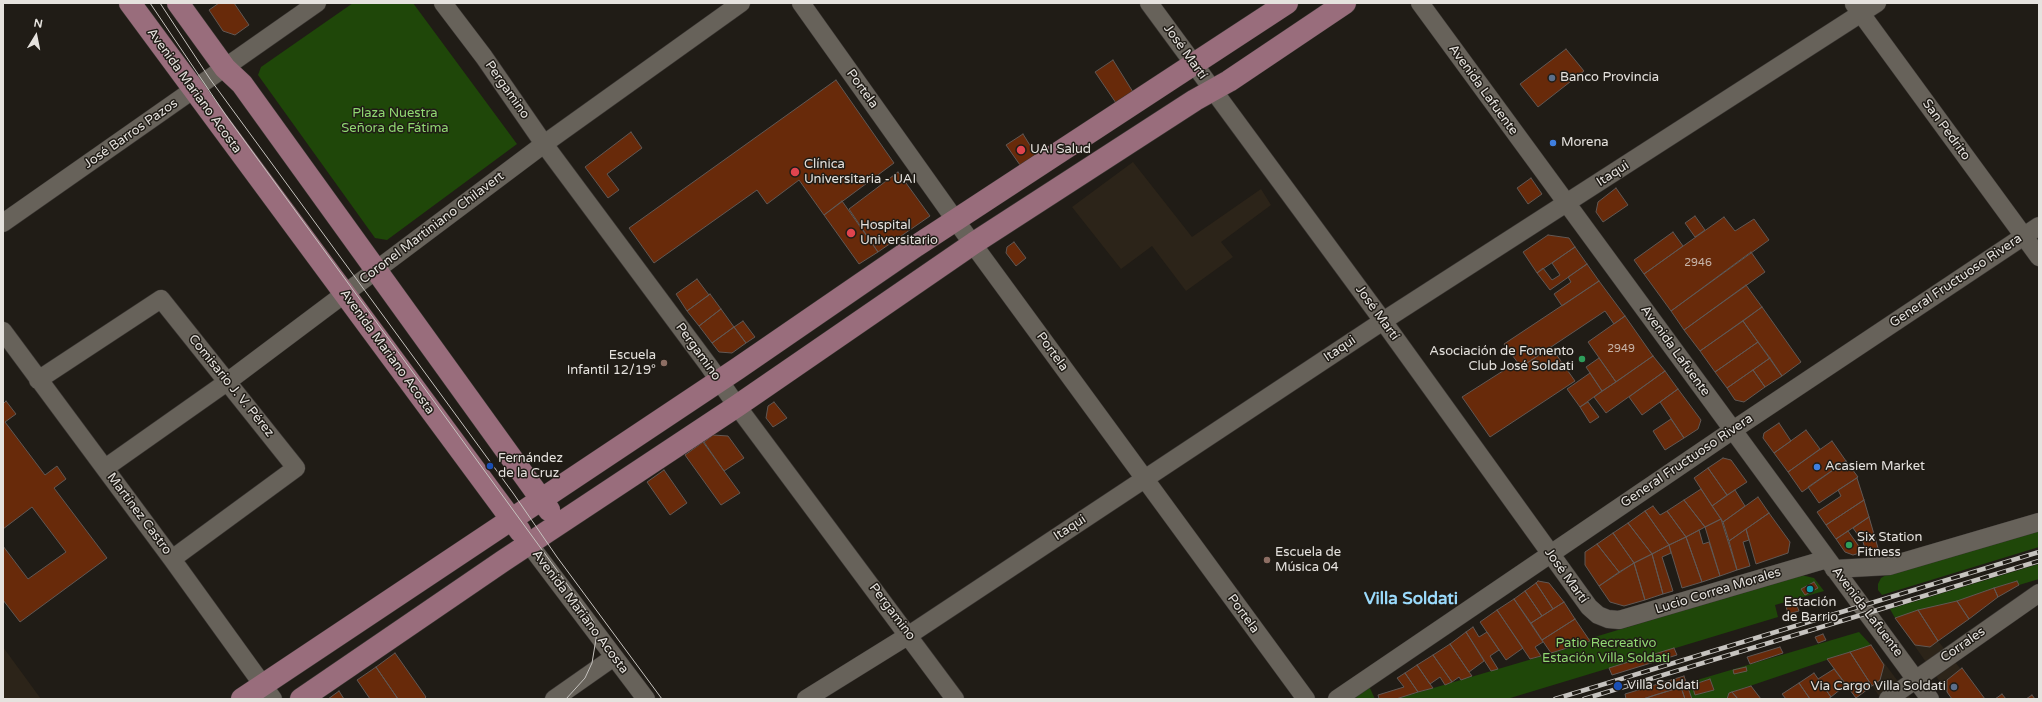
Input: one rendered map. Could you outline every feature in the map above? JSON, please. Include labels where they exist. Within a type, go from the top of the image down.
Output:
[{"type":"main road","name":"Avenida Mariano Acosta","points":[[130,3],[529,544]]},
{"type":"main road","points":[[178,3],[226,68],[242,84],[559,524]]},
{"type":"main road","points":[[242,699],[268,693],[541,499],[719,381],[916,246],[1287,3]]},
{"type":"main road","points":[[301,699],[529,544],[737,406],[974,243],[1212,90],[1229,81],[1345,3]]},
{"type":"street","name":"José Barros Pazos","points":[[3,223],[317,3]]},
{"type":"street","name":"Pergamino","points":[[443,3],[484,57],[544,144],[737,406],[909,634],[956,699]]},
{"type":"street","name":"Coronel Martiniano Chilavert","points":[[105,468],[227,382],[345,295],[375,270],[544,144],[741,3]]},
{"type":"street","name":"Portela","points":[[801,3],[956,221],[974,243],[1144,480],[1306,699]]},
{"type":"street","name":"José Martí","points":[[1149,3],[1193,65],[1383,321],[1589,607],[1608,619]]},
{"type":"street","name":"Avenida Lafuente","points":[[1420,3],[1930,699]]},
{"type":"street","name":"Itaqui","points":[[806,699],[909,634],[1383,321],[1567,204],[1857,8],[1877,3]]},
{"type":"street","name":"San Pedrito","points":[[1857,8],[2039,257]]},
{"type":"street","name":"General Fructuoso Rivera","points":[[1337,699],[1733,430],[2039,226]]},
{"type":"street","name":"Comisario J. V. Pérez","points":[[38,380],[161,299],[296,468],[172,559]]},
{"type":"street","name":"Martínez Castro","points":[[3,331],[172,559],[268,693]]},
{"type":"street","name":"Lucio Correa Morales","points":[[1608,619],[1619,620],[1831,564],[1889,566],[2039,522]]},
{"type":"street","name":"Avenida Mariano Acosta","points":[[529,544],[646,699]]},
{"type":"street","name":"Corrales","points":[[1888,699],[1915,678],[2039,593]]},
{"type":"street","points":[[554,699],[614,657]]},
{"type":"shaded area","points":[[1133,162],[1192,237],[1261,189],[1271,205],[1221,242],[1233,257],[1186,291],[1152,246],[1121,269],[1072,207]]},
{"type":"shaded area","points":[[1918,610],[1938,641],[1985,699],[1952,699],[1895,618]]},
{"type":"shaded area","points":[[1871,645],[1911,699],[1881,699],[1850,652]]},
{"type":"shaded area","points":[[3,647],[41,699],[3,699]]},
{"type":"green space","name":"Plaza Nuestra Señora de Fátima","points":[[353,3],[413,3],[517,144],[387,240],[375,238],[258,75],[261,67]]},
{"type":"green space","points":[[2039,530],[2039,547],[1882,595],[1878,590],[1878,584],[1881,578],[1888,574]]},
{"type":"green space","points":[[2039,564],[2039,579],[2019,585],[2016,581],[1957,601],[1895,618],[1890,609]]},
{"type":"green space","name":"Patio Recreativo Estación Villa Soldati","points":[[1801,575],[1814,578],[1824,591],[1775,605],[1778,617],[1507,699],[1396,699],[1590,642],[1588,639]]},
{"type":"green space","points":[[1859,632],[1871,645],[1729,693],[1727,699],[1692,699],[1687,683]],"holes":[[[1710,679],[1714,689],[1696,695],[1692,685]]]},
{"type":"green space","points":[[1368,684],[1375,699],[1348,699]]},
{"type":"building","points":[[219,3],[234,3],[249,25],[235,35],[223,31],[209,10]]},
{"type":"building","name":"Banco Provincia","points":[[1566,49],[1584,71],[1538,107],[1520,84]]},
{"type":"building","points":[[1113,60],[1133,92],[1116,103],[1095,72]]},
{"type":"building","name":"Clínica Universitaria - UAI","points":[[836,80],[894,163],[824,215],[799,180],[767,204],[757,190],[654,263],[629,228]]},
{"type":"building","points":[[631,132],[642,148],[607,174],[619,190],[608,198],[585,167]]},
{"type":"building","name":"UAI Salud","points":[[1023,134],[1036,155],[1020,165],[1006,145]]},
{"type":"building","points":[[898,172],[930,216],[878,252],[849,209]]},
{"type":"building","points":[[1531,178],[1542,194],[1528,204],[1517,188]]},
{"type":"building","points":[[1616,188],[1628,205],[1603,222],[1596,212],[1598,202]]},
{"type":"building","name":"Hospital Universitario","points":[[842,201],[878,252],[859,264],[824,215]]},
{"type":"building","points":[[1695,216],[1705,230],[1695,237],[1685,223]]},
{"type":"building","points":[[1724,217],[1735,231],[1754,219],[1769,240],[1671,311],[1644,274]]},
{"type":"building","points":[[1673,232],[1683,246],[1644,274],[1634,260]]},
{"type":"building","points":[[1548,235],[1569,238],[1575,247],[1537,273],[1523,252]]},
{"type":"building","points":[[1014,242],[1026,258],[1016,266],[1006,253],[1007,247]]},
{"type":"building","points":[[1575,247],[1587,264],[1550,290],[1537,273],[1543,268],[1552,280],[1560,275],[1552,263]]},
{"type":"building","points":[[1751,252],[1765,272],[1684,330],[1671,311]]},
{"type":"building","points":[[1587,264],[1599,281],[1562,306],[1554,294],[1571,282],[1568,277]]},
{"type":"building","points":[[697,279],[709,295],[687,311],[676,294]]},
{"type":"building","points":[[1599,281],[1625,316],[1614,324],[1605,311],[1521,367],[1504,344]]},
{"type":"building","points":[[1746,285],[1762,307],[1700,351],[1684,330]]},
{"type":"building","points":[[710,294],[721,309],[699,326],[687,311]]},
{"type":"building","points":[[1762,307],[1801,362],[1782,376],[1743,321]]},
{"type":"building","points":[[721,309],[734,327],[712,343],[699,326]]},
{"type":"building","points":[[1625,316],[1653,356],[1616,382],[1588,342]]},
{"type":"building","points":[[743,321],[755,337],[746,343],[734,327]]},
{"type":"building","points":[[1743,321],[1758,342],[1715,372],[1700,351]]},
{"type":"building","points":[[734,327],[746,343],[732,353],[719,352],[712,343]]},
{"type":"building","points":[[1758,342],[1770,358],[1727,388],[1715,372]]},
{"type":"building","points":[[1551,347],[1575,381],[1490,437],[1462,397],[1517,362],[1521,367]]},
{"type":"building","points":[[1653,356],[1665,371],[1606,413],[1594,397]]},
{"type":"building","points":[[1599,358],[1616,382],[1602,391],[1586,367]]},
{"type":"building","points":[[1770,358],[1782,376],[1765,387],[1753,370]]},
{"type":"building","points":[[1753,370],[1765,387],[1744,402],[1735,400],[1727,388]]},
{"type":"building","points":[[1665,371],[1678,389],[1642,415],[1629,397]]},
{"type":"building","points":[[1590,373],[1602,391],[1580,407],[1567,389]]},
{"type":"building","points":[[1678,389],[1701,420],[1698,429],[1684,438],[1660,402]]},
{"type":"building","points":[[6,401],[16,414],[5,422],[45,475],[57,466],[66,479],[54,488],[107,558],[20,622],[3,600],[3,546],[28,579],[66,552],[32,507],[3,529],[3,404]]},
{"type":"building","points":[[774,402],[787,418],[773,427],[766,418],[768,406]]},
{"type":"building","points":[[1588,402],[1599,417],[1590,423],[1580,407]]},
{"type":"building","points":[[1671,419],[1684,438],[1665,450],[1653,431]]},
{"type":"building","points":[[1779,423],[1791,441],[1774,453],[1763,438],[1764,433]]},
{"type":"building","points":[[1806,430],[1820,449],[1788,472],[1774,453]]},
{"type":"building","points":[[713,435],[728,436],[744,458],[724,471],[704,442]]},
{"type":"building","name":"Acasiem Market","points":[[1832,441],[1846,461],[1802,492],[1788,472]]},
{"type":"building","points":[[703,442],[740,493],[721,505],[685,455]]},
{"type":"building","points":[[1723,458],[1731,460],[1747,482],[1727,495],[1708,468]]},
{"type":"building","points":[[1846,461],[1858,477],[1819,503],[1808,487]]},
{"type":"building","points":[[1708,468],[1727,495],[1712,506],[1694,478]]},
{"type":"building","points":[[664,470],[687,503],[670,515],[647,482]]},
{"type":"building","points":[[1857,478],[1864,500],[1826,525],[1817,512],[1841,496],[1838,490]]},
{"type":"building","points":[[1701,489],[1721,519],[1705,527],[1684,500]]},
{"type":"building","points":[[1735,490],[1745,506],[1723,522],[1712,506]]},
{"type":"building","points":[[1758,497],[1769,513],[1729,541],[1723,522]]},
{"type":"building","points":[[1684,500],[1705,527],[1686,537],[1667,511]]},
{"type":"building","points":[[1864,500],[1869,517],[1836,539],[1826,525]]},
{"type":"building","points":[[1653,506],[1660,515],[1667,511],[1686,537],[1669,545],[1645,511]]},
{"type":"building","points":[[1645,511],[1669,545],[1652,554],[1628,523]]},
{"type":"building","points":[[1769,513],[1790,542],[1788,553],[1756,564],[1746,529]]},
{"type":"building","points":[[1869,517],[1878,548],[1866,552],[1863,542],[1853,528]]},
{"type":"building","points":[[1721,519],[1737,570],[1720,576],[1705,527]]},
{"type":"building","points":[[1628,523],[1652,554],[1634,563],[1613,533]]},
{"type":"building","points":[[1746,529],[1749,540],[1743,542],[1750,566],[1737,570],[1729,541]]},
{"type":"building","points":[[1699,530],[1703,544],[1709,542],[1720,576],[1702,582],[1686,537]]},
{"type":"building","name":"Six Station Fitness","points":[[1848,531],[1863,552],[1853,555],[1845,552],[1836,539]]},
{"type":"building","points":[[1613,533],[1634,563],[1619,572],[1597,544]]},
{"type":"building","points":[[1686,537],[1702,582],[1682,588],[1669,545]]},
{"type":"building","points":[[1597,544],[1619,572],[1599,586],[1585,565],[1585,552]]},
{"type":"building","points":[[1669,545],[1671,553],[1662,557],[1673,591],[1663,594],[1652,554]]},
{"type":"building","points":[[1652,554],[1663,594],[1645,600],[1634,563]]},
{"type":"building","points":[[1634,563],[1645,600],[1624,606],[1610,602],[1599,586]]},
{"type":"building","points":[[1538,581],[1549,583],[1564,602],[1553,609],[1536,583]]},
{"type":"building","points":[[2017,581],[2019,585],[1998,597],[1994,588]]},
{"type":"building","name":"Estación de Barrio","points":[[1814,582],[1818,588],[1805,595],[1801,589]]},
{"type":"building","points":[[1536,583],[1553,609],[1542,616],[1525,591]]},
{"type":"building","points":[[1994,588],[1998,597],[1969,619],[1957,601]]},
{"type":"building","points":[[1525,591],[1542,616],[1531,623],[1514,599]]},
{"type":"building","points":[[1514,599],[1543,642],[1535,647],[1541,656],[1530,659],[1497,610]]},
{"type":"building","points":[[1957,601],[1969,619],[1938,641],[1918,610]]},
{"type":"building","points":[[1564,602],[1575,619],[1542,640],[1531,623]]},
{"type":"building","points":[[1796,603],[1799,611],[1788,614],[1786,606]]},
{"type":"building","points":[[1497,610],[1523,648],[1506,660],[1480,622]]},
{"type":"building","points":[[1918,610],[1938,641],[1930,647],[1915,645],[1895,618]]},
{"type":"building","points":[[1575,619],[1590,641],[1551,653],[1542,640]]},
{"type":"building","points":[[1473,627],[1479,637],[1487,632],[1499,650],[1490,656],[1498,669],[1491,671],[1466,632]]},
{"type":"building","points":[[1466,632],[1484,661],[1469,672],[1450,644]]},
{"type":"building","points":[[1823,634],[1826,640],[1818,643],[1815,637]]},
{"type":"building","points":[[1450,644],[1472,676],[1461,680],[1459,677],[1452,682],[1433,655]]},
{"type":"building","points":[[1871,645],[1884,665],[1880,680],[1872,686],[1850,652]]},
{"type":"building","points":[[1780,647],[1783,653],[1750,664],[1747,657]]},
{"type":"building","points":[[1674,648],[1677,655],[1612,675],[1609,668]]},
{"type":"building","points":[[1850,652],[1872,686],[1856,698],[1827,659]]},
{"type":"building","points":[[395,653],[426,697],[424,699],[398,699],[376,667]]},
{"type":"building","points":[[1433,655],[1452,682],[1445,685],[1440,677],[1430,684],[1417,665]]},
{"type":"building","points":[[1417,665],[1433,688],[1418,692],[1405,673]]},
{"type":"building","points":[[376,667],[398,699],[370,699],[357,680]]},
{"type":"building","points":[[1746,667],[1747,671],[1734,674],[1733,670]]},
{"type":"building","points":[[1962,668],[1985,699],[1952,699],[1947,692],[1947,680]]},
{"type":"building","points":[[1834,669],[1846,685],[1831,697],[1818,679]]},
{"type":"building","points":[[1405,673],[1418,692],[1396,699],[1379,699],[1378,695],[1404,687],[1397,678]]},
{"type":"building","points":[[1814,673],[1831,697],[1828,699],[1810,699],[1799,683]]},
{"type":"building","points":[[1684,676],[1692,699],[1685,699],[1681,687],[1643,699],[1626,699],[1625,694]]},
{"type":"building","points":[[1710,679],[1714,690],[1695,695],[1692,685]]},
{"type":"building","points":[[1799,683],[1810,699],[1786,699],[1782,694]]},
{"type":"building","points":[[1751,686],[1761,699],[1738,699],[1732,692]]},
{"type":"building","points":[[1681,687],[1685,699],[1643,699],[1655,695]]},
{"type":"building","points":[[339,691],[344,699],[328,699]]},
{"type":"building","points":[[1732,692],[1738,699],[1727,699],[1729,693]]},
{"type":"building","points":[[2002,694],[2006,699],[1995,699]]},
{"type":"building","points":[[2032,695],[2035,699],[2026,699]]},
{"type":"tram line","points":[[150,3],[225,114],[594,623],[597,633],[592,663],[585,678],[566,699]]},
{"type":"tram line","points":[[160,3],[210,79],[662,699]]},
{"type":"railway","points":[[1555,699],[2039,552]]},
{"type":"railway","points":[[1584,699],[2039,561]]},
{"type":"place","name":"Banco Provincia","points":[[1552,78]]},
{"type":"place","name":"Morena","points":[[1553,143]]},
{"type":"place","name":"UAI Salud","points":[[1021,150]]},
{"type":"place","name":"Clínica Universitaria - UAI","points":[[795,172]]},
{"type":"place","name":"Hospital Universitario","points":[[851,233]]},
{"type":"place","name":"Asociación de Fomento Club José Soldati","points":[[1582,359]]},
{"type":"place","name":"Escuela Infantil 12/19°","points":[[664,363]]},
{"type":"place","name":"Fernández de la Cruz","points":[[490,466]]},
{"type":"place","name":"Acasiem Market","points":[[1817,467]]},
{"type":"place","name":"Six Station Fitness","points":[[1849,545]]},
{"type":"place","name":"Escuela de Música 04","points":[[1267,560]]},
{"type":"place","name":"Estación de Barrio","points":[[1810,589]]},
{"type":"place","name":"Villa Soldati","points":[[1618,686]]},
{"type":"place","name":"Via Cargo Villa Soldati","points":[[1954,687]]},
{"type":"district","name":"Villa Soldati","points":[[1411,600]]}]
